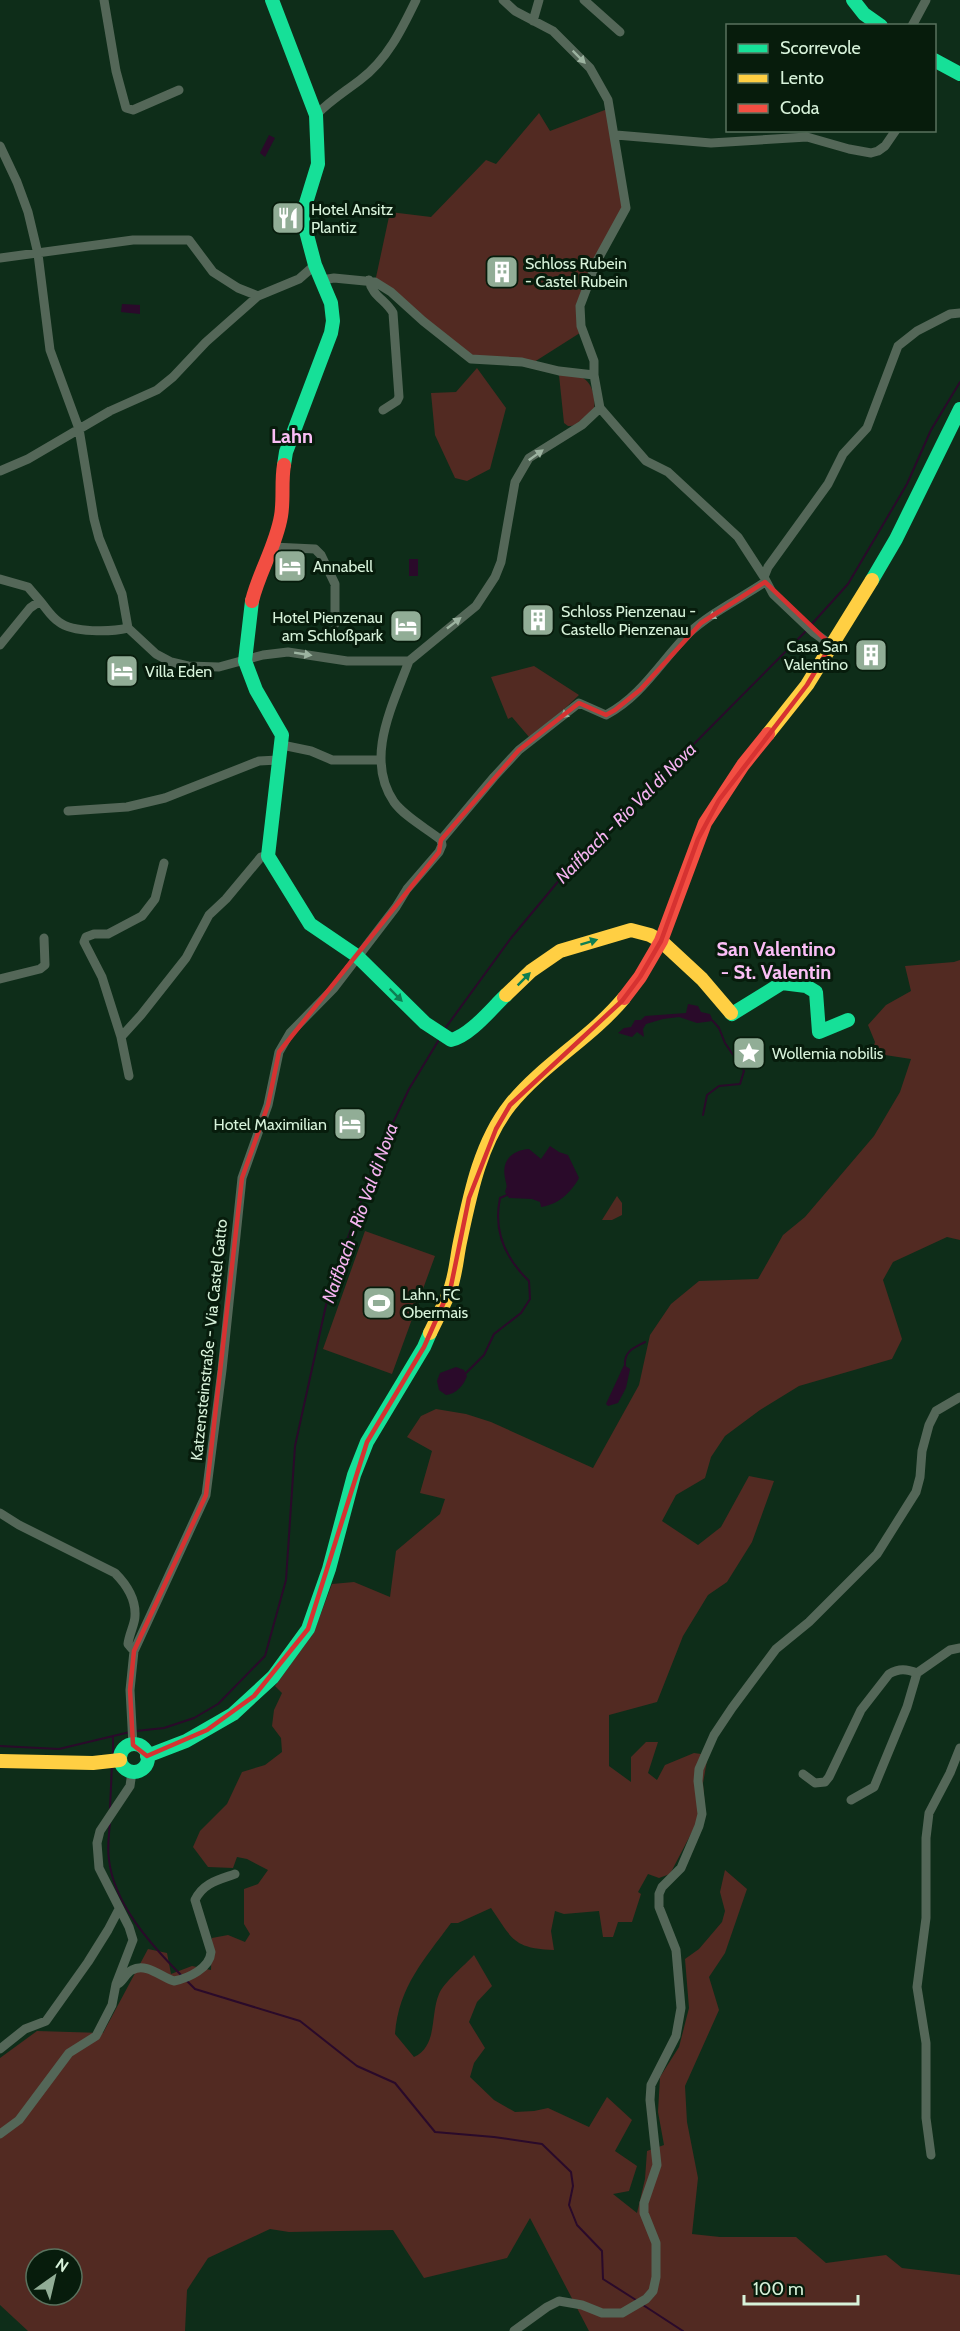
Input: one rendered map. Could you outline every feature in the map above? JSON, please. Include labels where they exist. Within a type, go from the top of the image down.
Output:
[{"type":"main road","points":[[272,0],[316,115],[318,164],[302,216],[315,265],[331,303],[333,321],[331,333],[286,452],[281,516],[273,547],[252,600],[245,661],[256,690],[282,735],[268,856],[310,924],[357,956],[408,1007],[440,1034],[451,1040],[456,1039],[500,1002],[531,971],[561,951],[631,930],[650,935],[661,941],[702,979],[732,1014],[782,982],[806,986],[816,992],[819,1032],[848,1020]]},
{"type":"main road","points":[[853,0],[864,14],[878,24]]},
{"type":"main road","points":[[936,61],[960,74]]},
{"type":"main road","points":[[147,1756],[186,1741],[233,1713],[273,1677],[308,1629],[318,1603],[354,1474],[367,1442],[424,1347],[451,1286],[469,1198],[483,1155],[510,1105],[563,1053],[622,1001],[640,977],[661,941],[698,839],[714,807],[742,765],[801,694],[896,539],[960,409]]},
{"type":"main road","points":[[0,1761],[115,1761],[132,1772],[144,1768],[147,1756],[141,1746],[133,1740],[115,1761]]},
{"type":"street","points":[[104,0],[116,71],[126,108],[133,110],[179,90]]},
{"type":"street","points":[[316,115],[333,97],[361,80],[375,66],[394,43],[416,0]]},
{"type":"street","points":[[503,0],[515,11],[553,32],[590,68],[609,100],[626,208],[597,261],[580,306],[581,326],[594,361],[600,408],[646,461],[668,472],[738,537],[773,594],[813,632],[831,645]]},
{"type":"street","points":[[533,21],[539,0]]},
{"type":"street","points":[[584,0],[620,32]]},
{"type":"street","points":[[913,24],[926,0]]},
{"type":"street","points":[[616,135],[711,143],[807,138],[849,150],[871,153],[885,146],[895,132]]},
{"type":"street","points":[[0,146],[28,212],[38,254],[50,350],[79,429],[94,519],[99,538],[122,594],[128,628],[156,654],[171,662],[203,667],[219,667],[264,655],[288,652],[347,661],[409,661]]},
{"type":"street","points":[[0,258],[133,240],[189,240],[213,272],[238,288],[258,296]]},
{"type":"street","points":[[0,471],[28,459],[110,411],[157,390],[258,296],[299,279],[308,274],[315,265]]},
{"type":"street","points":[[322,280],[334,278],[369,280],[392,292],[471,359],[522,362],[559,371],[594,375]]},
{"type":"street","points":[[369,280],[376,296],[393,313],[399,397],[397,401],[383,410]]},
{"type":"street","points":[[765,579],[768,567],[828,484],[843,454],[867,428],[898,346],[917,331],[950,314],[960,313]]},
{"type":"street","points":[[441,840],[394,801],[385,783],[380,760],[384,732],[409,661],[476,606],[495,577],[501,562],[515,482],[529,458],[582,425],[600,408]]},
{"type":"street","points":[[273,547],[315,549],[321,555],[335,584],[335,624]]},
{"type":"street","points":[[0,579],[28,587],[53,617],[68,628],[119,630],[128,628]]},
{"type":"street","name":"Katzensteinstraße - Via Castel Gatto","points":[[133,1740],[130,1689],[134,1651],[206,1495],[221,1382],[242,1178],[268,1105],[279,1052],[290,1033],[334,988],[396,907],[407,889],[439,852],[442,845],[441,840],[519,750],[579,703],[606,715],[615,710],[640,690],[701,623],[765,579]]},
{"type":"street","points":[[0,645],[30,608],[40,601]]},
{"type":"street","points":[[282,745],[311,751],[332,760],[380,760]]},
{"type":"street","points":[[68,811],[127,807],[165,798],[260,761],[278,760]]},
{"type":"street","points":[[121,1037],[141,1016],[186,958],[209,915],[226,899],[261,857],[268,856]]},
{"type":"street","points":[[129,1076],[121,1037],[102,977],[84,942],[86,937],[94,933],[108,934],[142,916],[155,899],[164,862]]},
{"type":"street","points":[[0,979],[19,976],[45,965],[44,938]]},
{"type":"street","points":[[514,2331],[559,2301],[582,2305],[609,2314],[622,2313],[646,2299],[653,2291],[656,2277],[656,2243],[644,2213],[644,2203],[657,2165],[650,2100],[651,2085],[676,2036],[681,2008],[676,1950],[659,1907],[659,1894],[662,1887],[681,1868],[699,1826],[702,1814],[698,1781],[703,1757],[732,1708],[776,1650],[809,1622],[886,1543],[916,1492],[922,1452],[929,1425],[936,1411],[960,1397]]},
{"type":"street","points":[[0,1513],[19,1525],[115,1573],[123,1581],[134,1608],[135,1617],[128,1644],[134,1651]]},
{"type":"street","points":[[851,1800],[874,1787],[907,1707],[917,1673],[950,1650],[960,1648]]},
{"type":"street","points":[[803,1774],[815,1783],[825,1782],[861,1710],[890,1674],[896,1670],[908,1669],[917,1673]]},
{"type":"street","points":[[931,2155],[926,2118],[926,2043],[917,1987],[926,1918],[927,1830],[929,1813],[960,1748]]},
{"type":"street","points":[[0,2134],[24,2114],[57,2066],[69,2053],[96,2036],[112,2005],[116,1984],[133,1940],[129,1927],[99,1868],[96,1851],[100,1831],[130,1786],[132,1772]]},
{"type":"street","points":[[116,1984],[120,1984],[128,1972],[135,1968],[154,1970],[174,1981],[206,1965],[211,1960],[211,1952],[195,1900],[198,1893],[208,1884],[235,1874]]},
{"type":"street","points":[[0,2049],[25,2029],[46,2021],[93,1954],[118,1909]]},
{"type":"highlighted area","points":[[765,582],[831,645],[807,685],[719,800],[698,839],[661,941],[640,977],[622,1001],[510,1105],[496,1129],[469,1198],[451,1286],[424,1347],[367,1442],[308,1629],[254,1696],[207,1730],[147,1756],[133,1745],[130,1690],[134,1651],[206,1495],[242,1178],[268,1105],[279,1052],[439,852],[441,840],[519,750],[579,703],[606,715],[615,710],[640,690],[701,623]]},
{"type":"shaded area","points":[[610,108],[626,208],[580,306],[583,331],[531,364],[471,359],[375,282],[390,212],[431,217],[486,160],[496,164],[539,113],[550,131]]},
{"type":"shaded area","points":[[269,135],[275,138],[265,157],[260,153]]},
{"type":"shaded area","points":[[122,304],[140,305],[140,314],[121,312]]},
{"type":"shaded area","points":[[477,368],[506,408],[490,469],[467,481],[455,478],[435,435],[431,393],[456,392]]},
{"type":"shaded area","points":[[559,375],[583,378],[594,394],[595,404],[592,413],[574,425],[568,426],[564,423]]},
{"type":"shaded area","points":[[409,559],[418,559],[418,576],[409,576]]},
{"type":"shaded area","points":[[534,666],[579,695],[540,732],[529,737],[512,717],[508,719],[491,677]]},
{"type":"shaded area","points":[[960,960],[960,1240],[947,1237],[893,1262],[883,1280],[902,1339],[892,1359],[799,1386],[760,1410],[725,1436],[711,1457],[705,1478],[676,1495],[662,1521],[698,1545],[721,1527],[749,1476],[774,1481],[752,1542],[727,1582],[708,1595],[683,1636],[657,1702],[609,1715],[609,1766],[631,1782],[631,1757],[646,1742],[658,1742],[648,1773],[657,1780],[665,1765],[694,1753],[708,1755],[703,1783],[705,1807],[670,1874],[659,1878],[648,1874],[638,1892],[641,1894],[632,1922],[618,1922],[613,1937],[603,1937],[599,1911],[564,1914],[555,1911],[551,1931],[554,1950],[530,1947],[515,1940],[491,1908],[458,1923],[451,1923],[414,1974],[397,2017],[395,2034],[414,2057],[422,2052],[430,2038],[439,1994],[450,1979],[474,1955],[492,1986],[477,2002],[469,2022],[485,2048],[474,2063],[470,2077],[494,2100],[515,2112],[548,2108],[589,2127],[607,2097],[632,2120],[615,2151],[637,2166],[629,2191],[613,2194],[637,2213],[645,2179],[647,2151],[664,2145],[658,2112],[660,2077],[679,2047],[689,2008],[685,1959],[699,1949],[722,1922],[725,1911],[720,1892],[725,1870],[747,1889],[725,1953],[709,1977],[719,2010],[685,2086],[687,2122],[698,2178],[692,2234],[720,2237],[796,2237],[826,2263],[886,2255],[902,2268],[960,2275],[960,2331],[589,2331],[530,2218],[507,2258],[424,2278],[393,2230],[289,2232],[270,2229],[208,2258],[187,2290],[185,2331],[28,2331],[0,2305],[0,2058],[37,2031],[103,2033],[148,1949],[167,1953],[171,1974],[192,1966],[211,1970],[212,1938],[228,1935],[245,1942],[250,1934],[244,1924],[244,1889],[258,1884],[268,1870],[247,1859],[237,1857],[233,1868],[208,1867],[193,1847],[200,1831],[227,1804],[242,1772],[265,1765],[282,1752],[281,1738],[272,1726],[274,1710],[282,1693],[275,1686],[314,1632],[332,1584],[354,1582],[390,1597],[396,1551],[440,1514],[445,1499],[420,1493],[432,1451],[407,1437],[421,1416],[436,1409],[466,1414],[491,1422],[593,1468],[639,1385],[650,1335],[671,1304],[699,1281],[758,1279],[783,1235],[805,1217],[874,1136],[900,1092],[911,1059],[872,1053],[875,1042],[868,1025],[886,1005],[911,991],[905,966]]},
{"type":"shaded area","points":[[688,1004],[698,1006],[701,1012],[710,1014],[713,1021],[697,1023],[679,1017],[663,1019],[646,1024],[643,1029],[644,1037],[637,1032],[632,1037],[618,1033],[624,1028],[631,1027],[635,1020],[641,1020],[645,1016],[686,1013]]},
{"type":"shaded area","points":[[550,1146],[568,1155],[579,1178],[572,1189],[558,1201],[541,1207],[540,1202],[532,1199],[509,1198],[505,1192],[507,1186],[504,1172],[510,1157],[518,1151],[529,1149],[541,1159]]},
{"type":"shaded area","points":[[617,1196],[622,1203],[622,1215],[612,1220],[602,1220]]},
{"type":"shaded area","name":"Lahn, FC Obermais","points":[[365,1231],[435,1256],[392,1374],[323,1349]]},
{"type":"shaded area","points":[[624,1365],[630,1369],[626,1388],[618,1403],[608,1406],[606,1404]]},
{"type":"shaded area","points":[[456,1367],[464,1370],[467,1376],[459,1388],[446,1395],[439,1390],[437,1381],[440,1373]]},
{"type":"waterway","name":"Naifbach - Rio Val di Nova","points":[[810,626],[848,584],[907,484],[931,430],[960,382]]},
{"type":"waterway","name":"Naifbach - Rio Val di Nova","points":[[444,1030],[511,938],[561,878],[806,631]]},
{"type":"waterway","points":[[703,1115],[707,1095],[719,1086],[740,1084],[744,1071],[713,1021]]},
{"type":"waterway","name":"Naifbach - Rio Val di Nova","points":[[136,1731],[164,1728],[194,1718],[218,1704],[265,1656],[286,1580],[295,1446],[330,1287],[379,1152],[409,1089],[440,1038]]},
{"type":"waterway","points":[[466,1373],[484,1355],[494,1334],[521,1313],[530,1299],[529,1281],[508,1254],[500,1233],[498,1222],[500,1198],[507,1195]]},
{"type":"waterway","points":[[625,1365],[628,1353],[645,1342]]},
{"type":"waterway","name":"Naifbach - Rio Val di Nova","points":[[0,1746],[59,1749],[130,1732]]},
{"type":"waterway","points":[[113,1736],[113,1757]]},
{"type":"waterway","points":[[110,1808],[112,1765]]},
{"type":"waterway","points":[[110,1822],[108,1855],[118,1892],[136,1923],[182,1976]]},
{"type":"waterway","points":[[186,1980],[195,1989],[300,2021],[357,2066],[395,2083],[435,2132],[542,2144],[571,2172],[573,2186],[569,2205],[577,2225],[602,2251],[603,2279],[636,2300]]},
{"type":"waterway","points":[[643,2305],[683,2331]]},
{"type":"traffic: fast","points":[[272,0],[316,115],[318,164],[302,216],[315,265],[331,303],[333,321],[331,333],[286,452],[284,465]]},
{"type":"traffic: fast","points":[[853,0],[864,14],[878,24]]},
{"type":"traffic: fast","points":[[936,61],[960,74]]},
{"type":"traffic: fast","points":[[872,580],[896,539],[960,409]]},
{"type":"traffic: fast","points":[[252,601],[245,661],[256,690],[282,735],[268,856],[310,924],[357,956],[425,1023],[451,1040],[466,1033],[506,995]]},
{"type":"traffic: fast","points":[[731,1013],[782,983],[806,986],[816,992],[819,1032],[848,1020]]},
{"type":"traffic: fast","points":[[147,1756],[186,1741],[233,1714],[273,1677],[308,1629],[329,1569],[354,1475],[367,1442],[424,1347],[430,1333]]},
{"type":"traffic: fast","points":[[134,1744],[144,1748],[148,1758],[144,1768],[134,1772],[124,1768],[120,1758],[124,1748],[134,1744]]},
{"type":"traffic: slow","points":[[768,734],[807,685],[872,580]]},
{"type":"traffic: slow","points":[[506,995],[531,971],[560,951],[631,930],[650,935],[661,941],[702,979],[731,1013]]},
{"type":"traffic: slow","points":[[430,1333],[451,1287],[478,1170],[500,1120],[523,1090],[597,1026],[624,998]]},
{"type":"traffic: slow","points":[[0,1761],[93,1763],[120,1760]]},
{"type":"traffic: jam","points":[[252,601],[279,527],[284,465]]},
{"type":"traffic: jam","points":[[624,998],[640,977],[661,941],[705,823],[743,765],[768,734]]},
{"type":"place","name":"Hotel Ansitz Plantiz","points":[[288,218]]},
{"type":"place","name":"Schloss Rubein - Castel Rubein","points":[[502,272]]},
{"type":"place","name":"Annabell","points":[[290,566]]},
{"type":"place","name":"Schloss Pienzenau - Castello Pienzenau","points":[[538,620]]},
{"type":"place","name":"Hotel Pienzenau am Schloßpark","points":[[406,626]]},
{"type":"place","name":"Casa San Valentino","points":[[871,655]]},
{"type":"place","name":"Villa Eden","points":[[122,671]]},
{"type":"place","name":"Wollemia nobilis","points":[[749,1053]]},
{"type":"place","name":"Hotel Maximilian","points":[[350,1124]]},
{"type":"place","name":"Lahn, FC Obermais","points":[[379,1303]]},
{"type":"district","name":"Lahn","points":[[292,436]]},
{"type":"district","name":"San Valentino - St. Valentin","points":[[776,960]]}]
